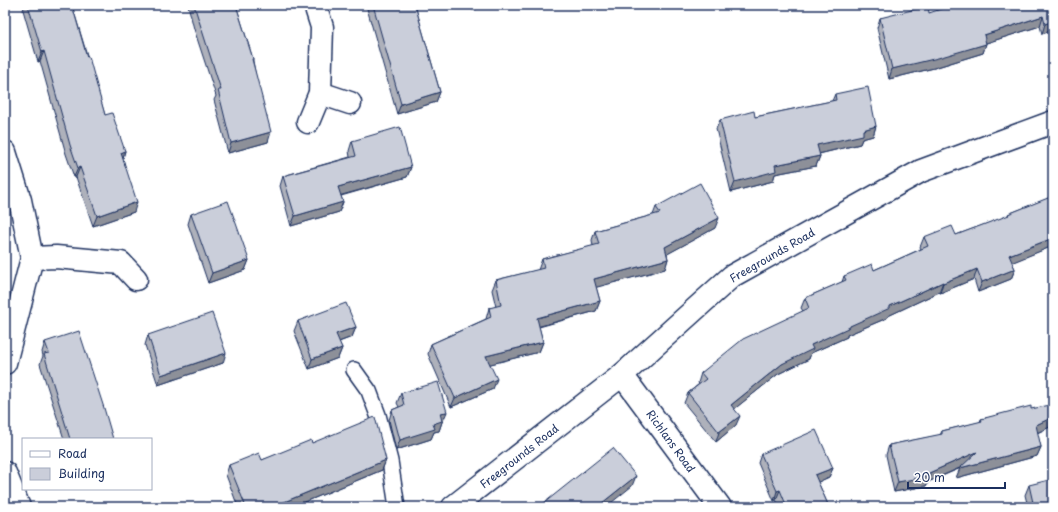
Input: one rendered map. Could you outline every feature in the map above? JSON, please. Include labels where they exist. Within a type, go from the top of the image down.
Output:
[{"type":"street","points":[[308,122],[320,93],[322,27],[315,5]]},
{"type":"street","points":[[320,93],[350,103]]},
{"type":"street","name":"Freegrounds Road","points":[[453,507],[622,375],[732,276],[921,171],[1053,122]]},
{"type":"street","points":[[5,152],[20,200],[32,258],[5,363]]},
{"type":"street","points":[[32,258],[56,257],[122,263],[136,279]]},
{"type":"street","name":"Richlans Road","points":[[622,375],[720,507]]},
{"type":"street","points":[[5,473],[19,507]]},
{"type":"lane","points":[[354,370],[368,391],[378,415],[390,460],[397,507]]},
{"type":"building","points":[[28,5],[72,5],[87,57],[89,57],[105,115],[112,113],[125,151],[121,153],[137,202],[97,216],[80,167],[78,168],[70,145],[44,51],[42,52]]},
{"type":"building","points":[[194,5],[236,5],[253,59],[271,132],[231,143],[218,90],[221,90]]},
{"type":"building","points":[[373,5],[415,5],[440,92],[401,104]]},
{"type":"building","points":[[953,5],[1053,5],[1053,21],[1045,24],[1043,16],[984,35],[986,44],[892,69],[880,18],[928,6],[929,13]]},
{"type":"building","points":[[868,87],[876,126],[863,130],[863,135],[817,145],[820,156],[775,165],[776,171],[735,182],[720,120],[754,111],[755,117],[836,100],[835,94]]},
{"type":"building","points":[[400,127],[411,167],[338,187],[343,202],[295,216],[283,176],[356,156],[352,141]]},
{"type":"building","points":[[700,183],[719,218],[665,247],[668,259],[594,279],[600,301],[537,318],[543,342],[486,356],[497,379],[455,398],[431,344],[491,317],[489,308],[501,305],[496,280],[544,268],[542,259],[599,244],[595,231],[660,213],[656,207]]},
{"type":"building","points":[[1053,196],[1053,238],[1009,255],[1015,269],[982,282],[977,269],[943,282],[890,306],[890,308],[811,345],[813,349],[782,364],[731,405],[740,416],[719,432],[688,393],[706,379],[701,373],[743,339],[809,308],[805,298],[846,280],[844,276],[872,264],[874,270],[928,246],[924,237],[952,226],[956,235],[1009,215],[1008,214]]},
{"type":"building","points":[[228,201],[249,260],[212,273],[191,214]]},
{"type":"building","points":[[346,303],[356,327],[336,334],[342,348],[312,359],[298,321]]},
{"type":"building","points":[[212,313],[226,353],[161,375],[148,335]]},
{"type":"building","points":[[79,331],[113,438],[70,438],[44,354],[49,353],[45,342]]},
{"type":"building","points":[[438,382],[447,412],[440,413],[442,421],[433,424],[435,429],[400,440],[392,410],[404,405],[401,393]]},
{"type":"building","points":[[1050,405],[1053,417],[1036,425],[1041,447],[960,468],[977,452],[929,473],[930,476],[898,482],[889,445],[942,434],[942,431],[1031,406],[1031,409]]},
{"type":"building","points":[[375,417],[386,460],[272,507],[246,507],[229,465],[259,453],[262,460],[311,440],[312,443]]},
{"type":"building","points":[[816,430],[833,468],[815,475],[829,507],[787,507],[780,490],[777,491],[761,454]]},
{"type":"building","points":[[613,448],[636,476],[597,507],[539,507]]},
{"type":"building","points":[[1053,479],[1053,507],[1034,507],[1029,485]]}]
